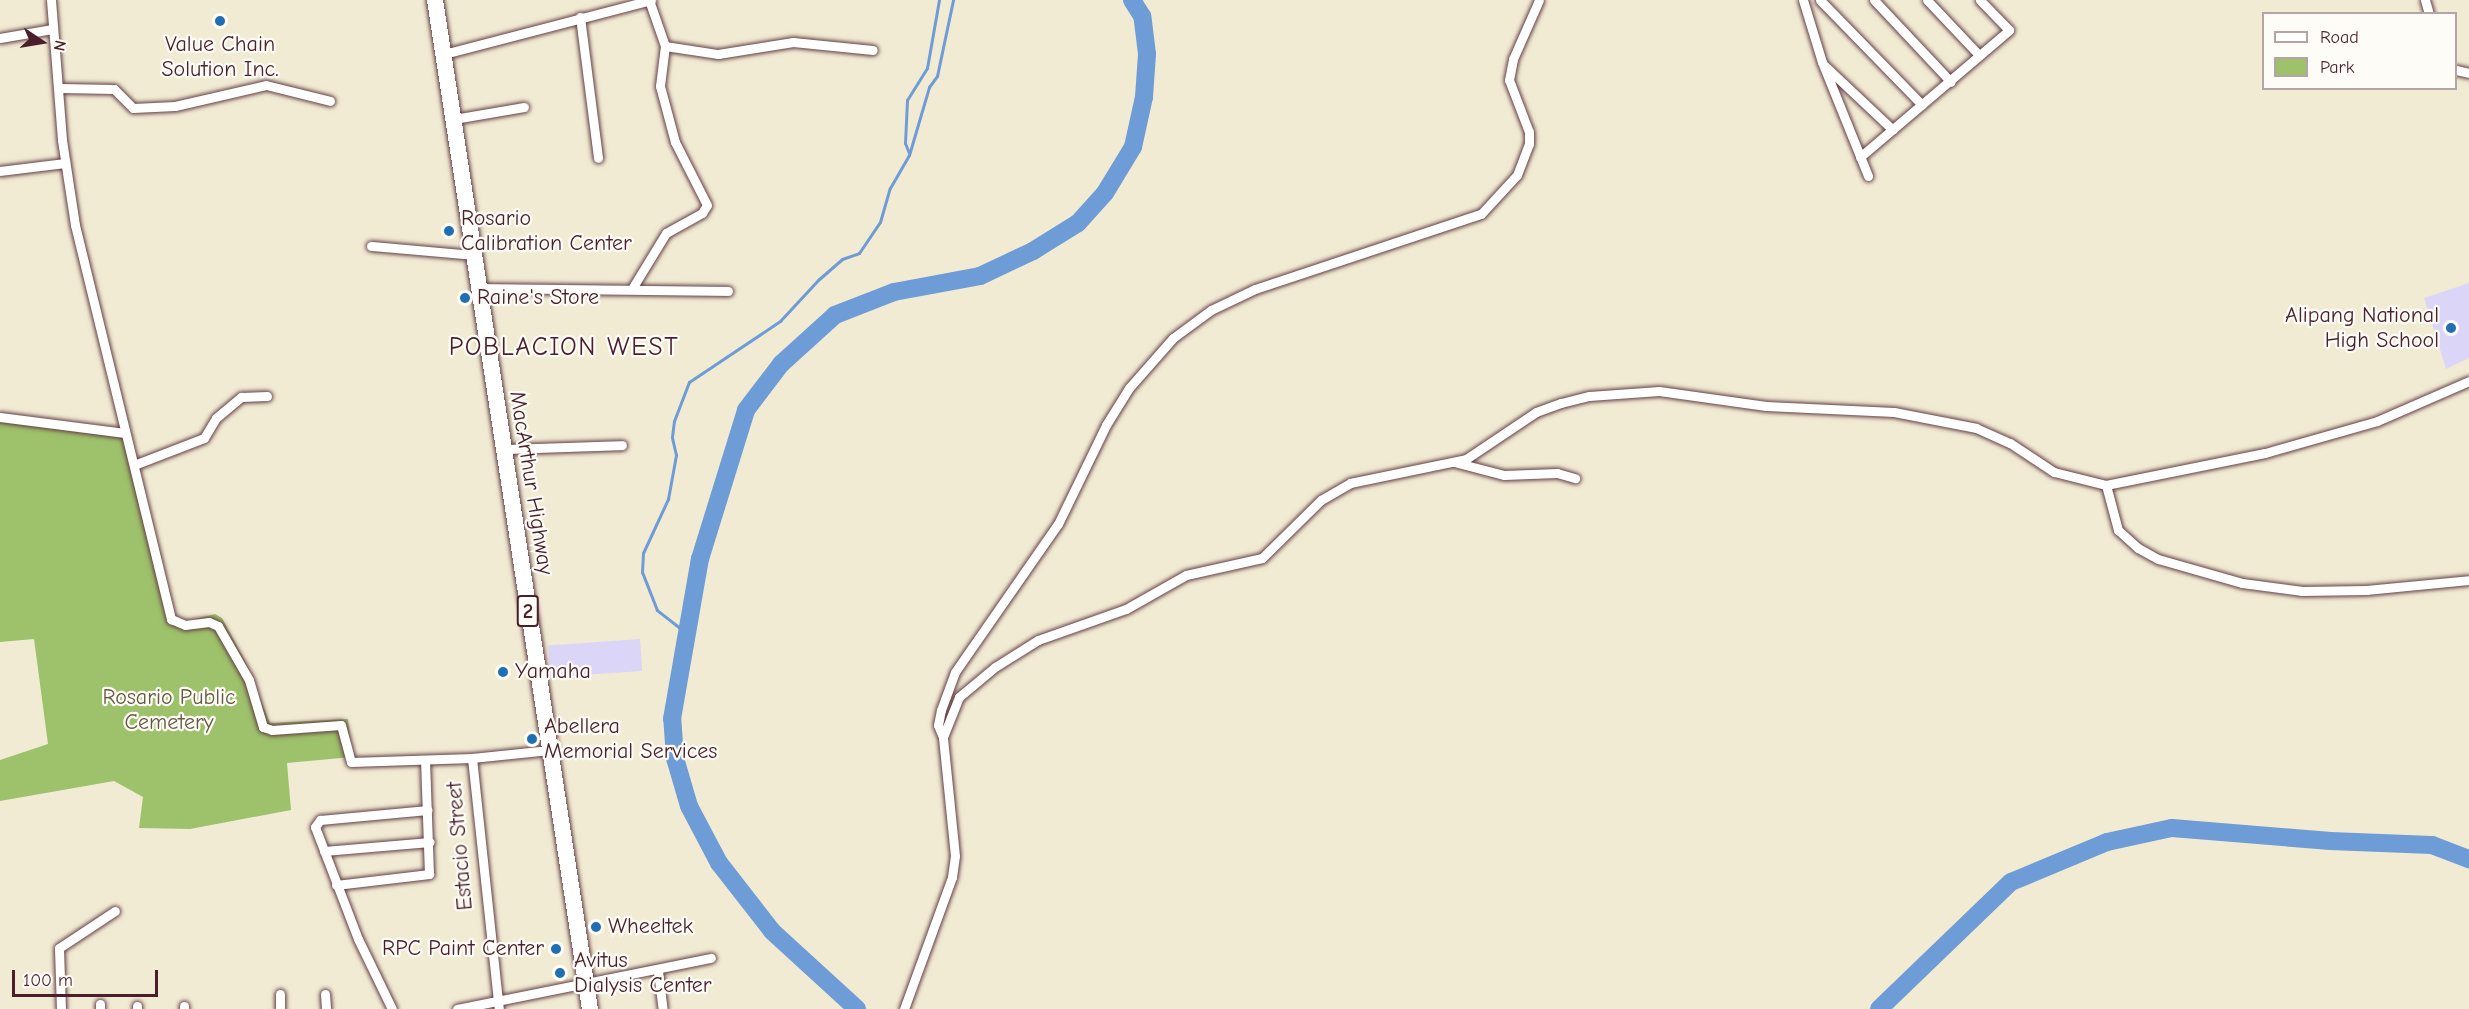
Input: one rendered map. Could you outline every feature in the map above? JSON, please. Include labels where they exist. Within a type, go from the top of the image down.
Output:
[{"type":"highway","name":"MacArthur Highway","points":[[435,0],[590,1009]]},
{"type":"street","points":[[51,0],[65,163],[83,264],[134,465],[168,615],[179,624],[210,622],[218,626],[249,680],[263,727],[272,730],[341,725],[351,762],[472,758]]},
{"type":"street","points":[[444,54],[650,0],[665,46],[660,86],[675,142],[707,205],[702,213],[666,233],[633,287]]},
{"type":"street","points":[[904,1009],[952,877],[955,856],[943,737],[938,725],[940,710],[955,672],[1058,525],[1106,425],[1129,388],[1173,338],[1211,310],[1254,289],[1481,214],[1518,175],[1529,144],[1529,132],[1509,80],[1539,0]]},
{"type":"street","points":[[1803,0],[1822,62],[1868,176]]},
{"type":"street","points":[[1820,0],[1922,105]]},
{"type":"street","points":[[1875,0],[1951,82]]},
{"type":"street","points":[[1926,0],[1979,55]]},
{"type":"street","points":[[1860,156],[1951,82],[2009,30],[1980,0]]},
{"type":"street","points":[[580,17],[598,158]]},
{"type":"street","points":[[0,38],[52,30]]},
{"type":"street","points":[[665,46],[717,54],[793,42],[873,50]]},
{"type":"street","points":[[1822,62],[1893,130]]},
{"type":"street","points":[[60,88],[114,89],[133,108],[175,106],[266,85],[330,101]]},
{"type":"street","points":[[454,119],[524,107]]},
{"type":"street","points":[[0,171],[65,163]]},
{"type":"street","points":[[371,246],[474,255]]},
{"type":"street","points":[[479,288],[619,290],[633,287],[728,291]]},
{"type":"street","points":[[943,737],[959,698],[1018,650],[1126,609],[1186,575],[1262,558],[1321,500],[1350,483],[1454,462],[1484,448],[1536,412],[1589,396],[1659,392],[1766,406],[1894,412],[1976,428],[2010,443],[2054,472],[2106,484],[2265,453],[2377,421],[2469,381]]},
{"type":"street","points":[[134,465],[204,438],[215,420],[240,397],[267,396]]},
{"type":"street","points":[[0,417],[125,433]]},
{"type":"street","points":[[503,448],[622,445]]},
{"type":"street","points":[[1454,462],[1504,475],[1557,473],[1575,478]]},
{"type":"street","points":[[2106,484],[2118,530],[2138,548],[2158,559],[2242,583],[2302,591],[2366,590],[2469,580]]},
{"type":"street","name":"Estacio Street","points":[[498,1005],[472,758],[550,750]]},
{"type":"street","points":[[336,885],[426,875],[431,867],[425,761]]},
{"type":"street","points":[[393,1009],[336,885],[316,830],[320,820],[428,810]]},
{"type":"street","points":[[324,851],[430,842]]},
{"type":"street","points":[[61,1009],[59,948],[116,911]]},
{"type":"street","points":[[457,1009],[498,1005],[586,982],[658,971],[711,958]]},
{"type":"street","points":[[658,971],[663,1009]]},
{"type":"street","points":[[280,994],[280,1009]]},
{"type":"street","points":[[325,994],[326,1009]]},
{"type":"shaded area","name":"Alipang National High School","points":[[2469,283],[2469,358],[2446,369],[2424,298]]},
{"type":"shaded area","points":[[640,639],[642,671],[550,677],[548,645]]},
{"type":"green space","name":"Rosario Public Cemetery","points":[[0,416],[122,430],[166,618],[184,622],[215,614],[222,618],[246,663],[270,723],[348,719],[352,757],[287,763],[291,810],[190,829],[139,828],[143,797],[114,781],[0,801],[0,760],[48,744],[34,639],[0,642]]},
{"type":"waterway","points":[[909,153],[905,143],[907,100],[927,68],[939,0]]},
{"type":"waterway","points":[[685,632],[657,610],[642,572],[643,553],[668,499],[676,455],[672,437],[674,421],[689,382],[780,321],[818,280],[842,259],[859,253],[880,222],[890,188],[909,155],[929,87],[937,76],[953,0]]},
{"type":"waterway","points":[[857,1009],[772,931],[719,863],[689,806],[675,758],[672,719],[700,559],[746,410],[781,364],[835,315],[894,292],[980,276],[1033,251],[1078,223],[1105,193],[1133,147],[1144,97],[1147,54],[1142,16],[1132,0]]},
{"type":"waterway","points":[[1879,1009],[2011,882],[2107,842],[2172,828],[2330,841],[2432,845],[2469,859]]},
{"type":"place","name":"Value Chain Solution Inc.","points":[[220,21]]},
{"type":"place","name":"Rosario Calibration Center","points":[[449,231]]},
{"type":"place","name":"Raine's Store","points":[[465,298]]},
{"type":"place","name":"Alipang National High School","points":[[2451,328]]},
{"type":"place","name":"Yamaha","points":[[503,672]]},
{"type":"place","name":"Abellera Memorial Services","points":[[532,739]]},
{"type":"place","name":"Wheeltek","points":[[596,927]]},
{"type":"place","name":"RPC Paint Center","points":[[556,949]]},
{"type":"place","name":"Avitus Dialysis Center","points":[[560,973]]},
{"type":"district","name":"POBLACION WEST","points":[[564,348]]}]
